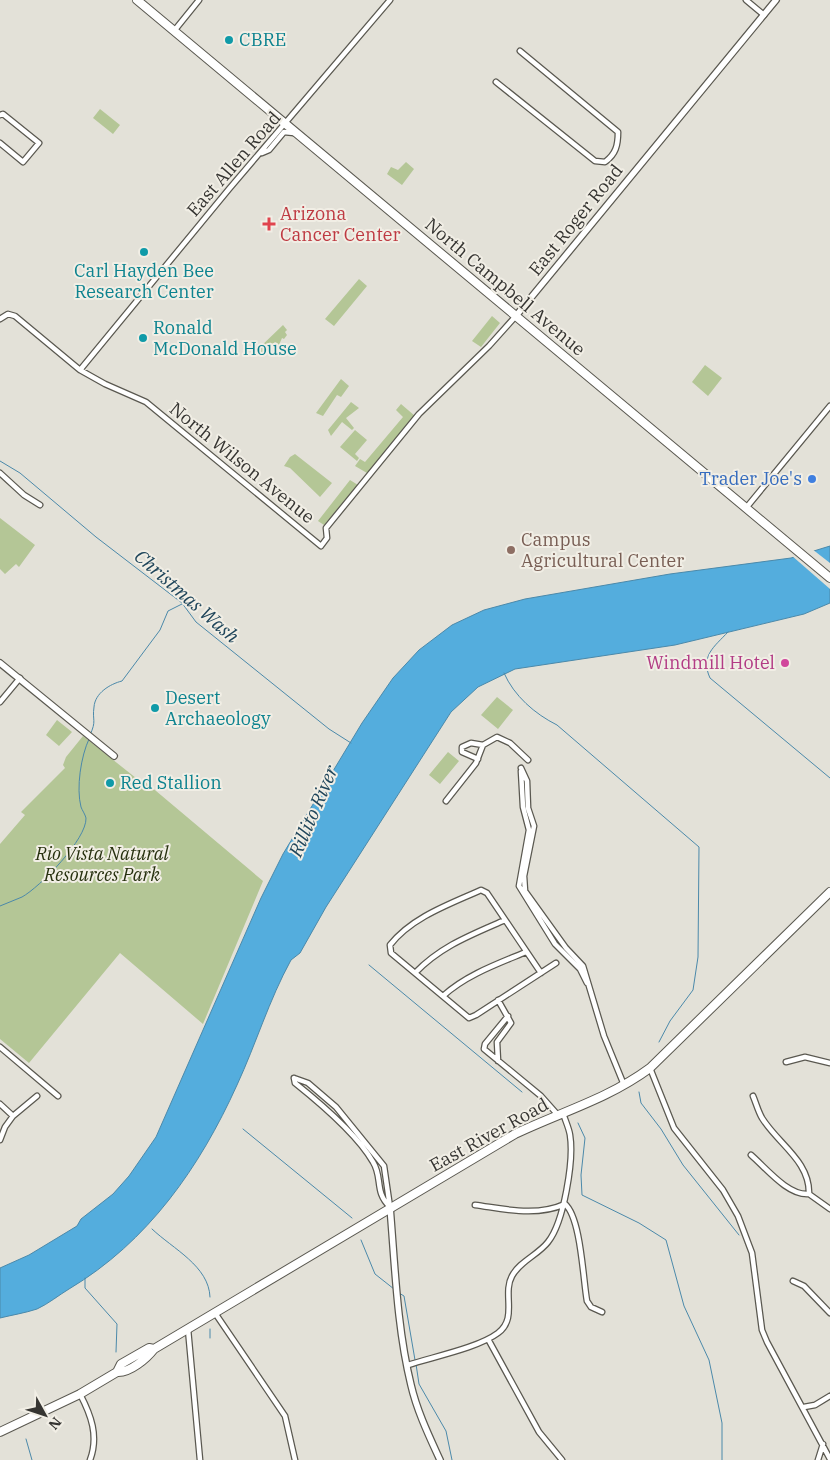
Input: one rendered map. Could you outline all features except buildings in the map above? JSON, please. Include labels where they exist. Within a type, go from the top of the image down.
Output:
[{"type":"main road","name":"North Campbell Avenue","points":[[137,0],[830,578]]},
{"type":"main road","name":"East River Road","points":[[0,1432],[80,1394],[117,1372],[121,1364],[149,1348],[154,1349],[515,1134],[560,1113],[596,1101],[625,1086],[650,1068],[830,892]]},
{"type":"street","points":[[174,31],[199,0]]},
{"type":"street","name":"East Allen Road","points":[[80,370],[229,189],[286,125],[390,0]]},
{"type":"street","points":[[746,0],[764,15]]},
{"type":"street","name":"East Roger Road","points":[[321,546],[327,538],[326,528],[419,414],[516,317],[776,0]]},
{"type":"street","points":[[496,82],[594,161],[605,162],[613,156],[618,144],[618,132],[520,51]]},
{"type":"street","points":[[0,115],[2,114],[39,143],[23,162],[0,143]]},
{"type":"street","points":[[262,153],[269,150],[284,132],[298,135]]},
{"type":"street","name":"North Wilson Avenue","points":[[0,318],[8,314],[15,316],[80,370],[105,384],[146,402],[321,546]]},
{"type":"street","points":[[746,508],[830,406]]},
{"type":"street","points":[[0,473],[24,495],[40,505]]},
{"type":"street","points":[[0,663],[114,756]]},
{"type":"street","points":[[0,702],[20,678]]},
{"type":"street","points":[[478,758],[462,752],[462,747],[471,743],[483,745],[498,737],[510,743],[528,760]]},
{"type":"street","points":[[446,801],[478,758],[483,745]]},
{"type":"street","points":[[587,982],[580,969],[555,944],[518,886],[529,830],[523,807],[521,768],[527,781],[528,808],[534,826],[524,876],[524,891],[566,948],[583,966],[614,1065],[625,1086]]},
{"type":"street","points":[[541,973],[487,892],[481,890],[432,912],[398,935],[390,945],[391,953],[469,1018],[541,973],[556,963]]},
{"type":"street","points":[[415,973],[430,958],[450,944],[505,920]]},
{"type":"street","points":[[443,996],[453,987],[481,971],[526,952]]},
{"type":"street","points":[[498,1000],[511,1023],[497,1042],[496,1054],[498,1062]]},
{"type":"street","points":[[408,1366],[488,1339],[503,1328],[507,1321],[509,1283],[512,1275],[549,1242],[565,1204],[571,1147],[570,1134],[560,1113],[542,1096],[484,1050],[485,1044],[508,1016]]},
{"type":"street","points":[[1,1049],[58,1096]]},
{"type":"street","points":[[786,1062],[805,1057],[830,1063]]},
{"type":"street","points":[[650,1068],[674,1128],[723,1190],[738,1216],[752,1253],[762,1330],[830,1459]]},
{"type":"street","points":[[390,1207],[382,1199],[374,1162],[338,1119],[295,1083],[294,1078],[308,1083],[336,1106],[384,1166],[390,1207],[400,1316],[411,1385],[419,1410],[440,1460]]},
{"type":"street","points":[[0,1140],[5,1127],[13,1116],[37,1096]]},
{"type":"street","points":[[753,1096],[762,1118],[798,1160],[809,1180],[809,1194]]},
{"type":"street","points":[[0,1104],[13,1116]]},
{"type":"street","points":[[751,1155],[790,1188],[802,1194],[809,1194],[830,1209]]},
{"type":"street","points":[[475,1205],[533,1212],[551,1211],[565,1204]]},
{"type":"street","points":[[565,1204],[570,1208],[578,1236],[587,1301],[591,1307],[602,1312]]},
{"type":"street","points":[[793,1281],[804,1286],[830,1313]]},
{"type":"street","points":[[215,1313],[286,1416],[296,1460]]},
{"type":"street","points":[[188,1329],[200,1460]]},
{"type":"street","points":[[488,1339],[539,1432],[562,1460]]},
{"type":"street","points":[[80,1394],[91,1415],[94,1433],[90,1460]]},
{"type":"street","points":[[804,1407],[815,1406],[830,1396]]},
{"type":"street","points":[[818,1460],[823,1444]]},
{"type":"green space","points":[[100,109],[120,125],[113,134],[93,118]]},
{"type":"green space","points":[[406,162],[414,169],[402,185],[387,174],[391,167],[398,170]]},
{"type":"green space","points":[[359,279],[367,286],[334,326],[325,319]]},
{"type":"green space","points":[[492,316],[500,323],[481,347],[472,341]]},
{"type":"green space","points":[[283,325],[287,330],[285,332],[287,335],[284,339],[282,338],[279,345],[275,342],[262,353],[258,349]]},
{"type":"green space","points":[[705,365],[722,378],[708,396],[692,382]]},
{"type":"green space","points":[[341,379],[349,386],[341,397],[337,395],[323,416],[316,413]]},
{"type":"green space","points":[[351,402],[359,408],[346,418],[354,428],[352,430],[342,422],[331,436],[328,430]]},
{"type":"green space","points":[[401,404],[415,416],[367,473],[355,466],[360,459],[365,462],[403,417],[396,410]]},
{"type":"green space","points":[[355,430],[367,440],[355,454],[359,458],[357,461],[340,447]]},
{"type":"green space","points":[[295,454],[332,483],[320,497],[290,468],[284,466],[290,457]]},
{"type":"green space","points":[[350,480],[358,485],[324,525],[318,521]]},
{"type":"green space","points":[[0,518],[35,545],[19,567],[16,564],[5,574],[0,569]]},
{"type":"green space","points":[[497,697],[513,710],[498,729],[481,715]]},
{"type":"green space","points":[[57,720],[72,732],[59,746],[46,735]]},
{"type":"green space","name":"Rio Vista Natural Resources Park","points":[[83,736],[141,782],[143,780],[263,881],[203,1024],[120,953],[29,1063],[0,1039],[0,844],[25,815],[21,812],[65,768],[63,765],[66,757]]},
{"type":"green space","points":[[448,752],[459,761],[440,784],[429,775]]},
{"type":"water","name":"Rillito River","points":[[830,546],[830,603],[804,614],[675,645],[515,669],[478,687],[451,712],[326,907],[300,953],[291,960],[222,1115],[206,1145],[169,1200],[123,1249],[97,1270],[37,1309],[0,1318],[0,1268],[29,1255],[77,1226],[81,1219],[113,1194],[129,1176],[156,1137],[261,898],[283,854],[362,723],[393,678],[419,650],[452,625],[484,610],[525,599],[670,574],[791,558]]},
{"type":"pier","points":[[812,549],[830,563],[830,589],[791,555]]},
{"type":"waterway","name":"Christmas Wash","points":[[0,461],[20,473],[96,537],[182,603],[196,622],[329,729],[351,743]]},
{"type":"waterway","points":[[90,735],[94,723],[94,707],[97,697],[108,687],[122,681],[160,630],[168,611],[182,604]]},
{"type":"waterway","points":[[728,632],[710,652],[707,664],[710,678],[830,778]]},
{"type":"waterway","points":[[504,673],[513,689],[526,704],[557,725],[699,847],[698,957],[693,990],[670,1021],[659,1042]]},
{"type":"waterway","points":[[0,906],[30,892],[61,862],[79,838],[86,818],[81,807],[79,791],[80,772],[89,739]]},
{"type":"waterway","points":[[369,965],[522,1092]]},
{"type":"waterway","points":[[639,1092],[641,1103],[661,1129],[683,1165],[739,1235]]},
{"type":"waterway","points":[[578,1123],[585,1138],[581,1175],[582,1195],[639,1223],[666,1240],[684,1306],[709,1360],[722,1423],[722,1460]]},
{"type":"waterway","points":[[243,1129],[352,1218]]},
{"type":"waterway","points":[[152,1229],[197,1267],[208,1286],[210,1297]]},
{"type":"waterway","points":[[361,1240],[375,1274],[394,1289]]},
{"type":"waterway","points":[[85,1278],[85,1288],[117,1324],[116,1352]]},
{"type":"waterway","points":[[399,1293],[404,1296],[415,1360]]},
{"type":"waterway","points":[[210,1329],[210,1338]]},
{"type":"waterway","points":[[416,1364],[419,1384],[446,1431],[452,1460]]},
{"type":"waterway","points":[[26,1439],[32,1460]]},
{"type":"place","name":"CBRE","points":[[229,40]]},
{"type":"place","name":"Arizona Cancer Center","points":[[269,224]]},
{"type":"place","name":"Carl Hayden Bee Research Center","points":[[144,252]]},
{"type":"place","name":"Ronald McDonald House","points":[[143,338]]},
{"type":"place","name":"Trader Joe's","points":[[812,479]]},
{"type":"place","name":"Campus Agricultural Center","points":[[511,550]]},
{"type":"place","name":"Windmill Hotel","points":[[785,663]]},
{"type":"place","name":"Desert Archaeology","points":[[155,708]]},
{"type":"place","name":"Red Stallion","points":[[110,783]]}]
